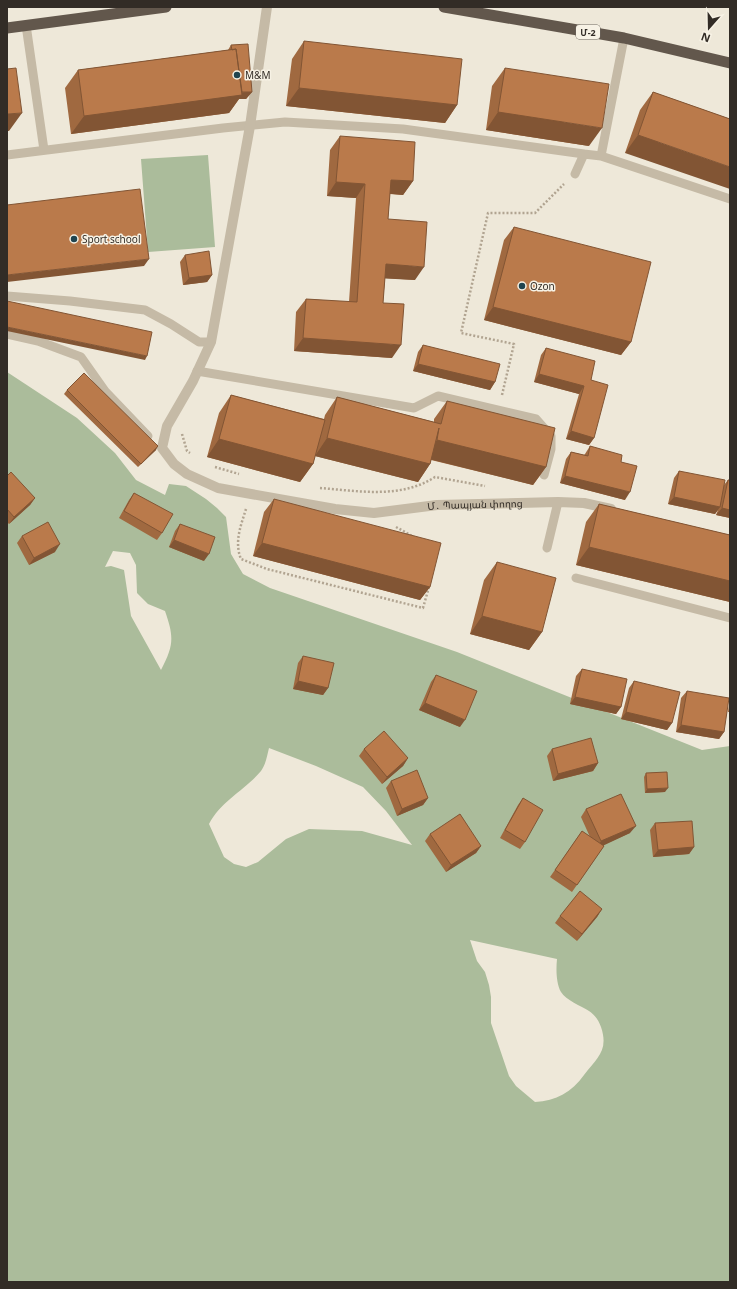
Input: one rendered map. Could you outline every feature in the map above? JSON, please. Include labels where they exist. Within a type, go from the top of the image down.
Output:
[{"type":"highway","points":[[7,28],[166,7]]},
{"type":"highway","name":"Մ-2","points":[[444,7],[624,38],[730,63]]},
{"type":"street","points":[[197,371],[211,342],[250,126],[267,7]]},
{"type":"street","name":"Մ․ Պապյան փողոց","points":[[197,371],[167,426],[162,448],[174,464],[187,474],[218,488],[250,495],[335,509],[374,513],[437,505],[558,502],[584,503],[622,512]]},
{"type":"lane","points":[[26,25],[44,150]]},
{"type":"lane","points":[[600,156],[624,38]]},
{"type":"lane","points":[[7,155],[286,122],[403,129],[600,156],[730,199]]},
{"type":"lane","points":[[575,174],[584,154]]},
{"type":"lane","points":[[7,296],[70,301],[145,310],[199,342],[211,342]]},
{"type":"lane","points":[[7,334],[38,341],[81,357],[105,391],[148,436]]},
{"type":"lane","points":[[197,371],[414,408],[438,396],[536,419],[551,436],[552,449],[544,475]]},
{"type":"lane","points":[[547,548],[558,502]]},
{"type":"lane","points":[[576,578],[730,618]]},
{"type":"path","points":[[499,410],[514,344],[461,333],[488,212],[535,213],[575,174]]},
{"type":"path","points":[[184,427],[182,433],[187,451],[191,455]]},
{"type":"path","points":[[208,465],[245,475]]},
{"type":"path","points":[[313,488],[386,493],[423,485],[435,477],[489,487]]},
{"type":"path","points":[[250,495],[238,533],[238,551],[241,559],[267,569],[423,608],[431,581]]},
{"type":"path","points":[[374,513],[418,538]]},
{"type":"green space","points":[[208,155],[215,247],[148,252],[141,159]]},
{"type":"green space","points":[[7,372],[77,418],[115,453],[136,480],[165,495],[169,484],[186,486],[217,508],[226,517],[231,554],[243,574],[270,588],[457,652],[702,750],[730,746],[730,1282],[7,1282]],"holes":[[[113,551],[130,553],[136,565],[137,593],[148,604],[165,611],[170,628],[171,641],[168,654],[161,670],[131,616],[124,570],[111,566],[105,567]],[[269,748],[316,766],[363,787],[386,811],[412,845],[362,831],[309,829],[286,839],[258,862],[246,867],[234,864],[224,857],[209,824],[220,809],[255,778],[265,763]],[[470,940],[557,959],[557,980],[561,992],[570,1000],[593,1014],[601,1027],[604,1042],[603,1048],[597,1059],[569,1091],[557,1098],[535,1102],[516,1086],[509,1076],[491,1023],[491,997],[489,985],[485,972],[477,961]]]},
{"type":"building","points":[[304,41],[462,59],[457,105],[299,88]]},
{"type":"building","points":[[248,44],[252,92],[242,92],[236,49],[232,50],[231,45]]},
{"type":"building","points":[[236,49],[242,95],[84,116],[78,70]]},
{"type":"building","points":[[16,68],[22,113],[7,114],[7,69]]},
{"type":"building","points":[[505,68],[609,84],[602,128],[498,112]]},
{"type":"building","points":[[653,92],[730,119],[730,167],[638,135]]},
{"type":"building","points":[[340,136],[415,142],[413,181],[391,180],[388,219],[427,222],[424,267],[386,264],[383,303],[404,304],[401,345],[303,338],[306,299],[357,302],[365,184],[336,182]]},
{"type":"building","name":"Sport school","points":[[140,189],[149,259],[7,275],[7,205]]},
{"type":"building","points":[[514,227],[651,262],[631,342],[493,307]]},
{"type":"building","points":[[209,251],[212,275],[189,278],[185,255]]},
{"type":"building","points":[[7,301],[152,332],[147,356],[7,327]]},
{"type":"building","points":[[423,345],[500,364],[495,382],[418,364]]},
{"type":"building","points":[[546,348],[595,361],[591,380],[608,385],[594,438],[571,431],[584,386],[539,374]]},
{"type":"building","points":[[84,373],[158,446],[141,464],[67,390]]},
{"type":"building","points":[[231,395],[325,420],[313,464],[219,439]]},
{"type":"building","points":[[337,397],[441,424],[447,401],[555,428],[546,467],[437,440],[439,428],[430,464],[327,438]]},
{"type":"building","points":[[590,446],[622,455],[621,462],[637,466],[630,492],[565,476],[571,452],[588,456]]},
{"type":"building","points":[[679,471],[725,480],[720,507],[674,497]]},
{"type":"building","points":[[11,472],[35,498],[14,517],[7,509],[7,476]]},
{"type":"building","points":[[728,480],[730,480],[730,510],[722,508]]},
{"type":"building","points":[[134,493],[173,514],[162,533],[124,511]]},
{"type":"building","points":[[274,499],[441,543],[430,587],[262,543]]},
{"type":"building","points":[[599,504],[730,535],[730,581],[589,547]]},
{"type":"building","points":[[48,522],[60,544],[34,558],[22,536]]},
{"type":"building","points":[[180,524],[215,537],[209,554],[174,540]]},
{"type":"building","points":[[497,562],[556,578],[542,632],[482,616]]},
{"type":"building","points":[[303,656],[334,663],[328,688],[298,681]]},
{"type":"building","points":[[582,669],[627,679],[621,707],[575,697]]},
{"type":"building","points":[[436,675],[477,691],[465,720],[425,703]]},
{"type":"building","points":[[634,681],[680,692],[672,723],[626,712]]},
{"type":"building","points":[[687,691],[729,698],[724,732],[681,725]]},
{"type":"building","points":[[384,731],[408,758],[387,777],[364,749]]},
{"type":"building","points":[[591,738],[598,763],[558,774],[552,749]]},
{"type":"building","points":[[417,770],[428,798],[402,809],[391,781]]},
{"type":"building","points":[[667,772],[668,788],[647,789],[646,773]]},
{"type":"building","points":[[621,794],[636,826],[601,841],[586,809]]},
{"type":"building","points":[[523,798],[543,810],[525,842],[505,830]]},
{"type":"building","points":[[460,814],[481,846],[451,865],[430,834]]},
{"type":"building","points":[[692,821],[694,847],[658,850],[655,823]]},
{"type":"building","points":[[582,831],[604,846],[577,885],[555,870]]},
{"type":"building","points":[[580,891],[602,909],[582,934],[560,916]]},
{"type":"place","name":"M&M","points":[[237,75]]},
{"type":"place","name":"Sport school","points":[[74,239]]},
{"type":"place","name":"Ozon","points":[[522,286]]}]
